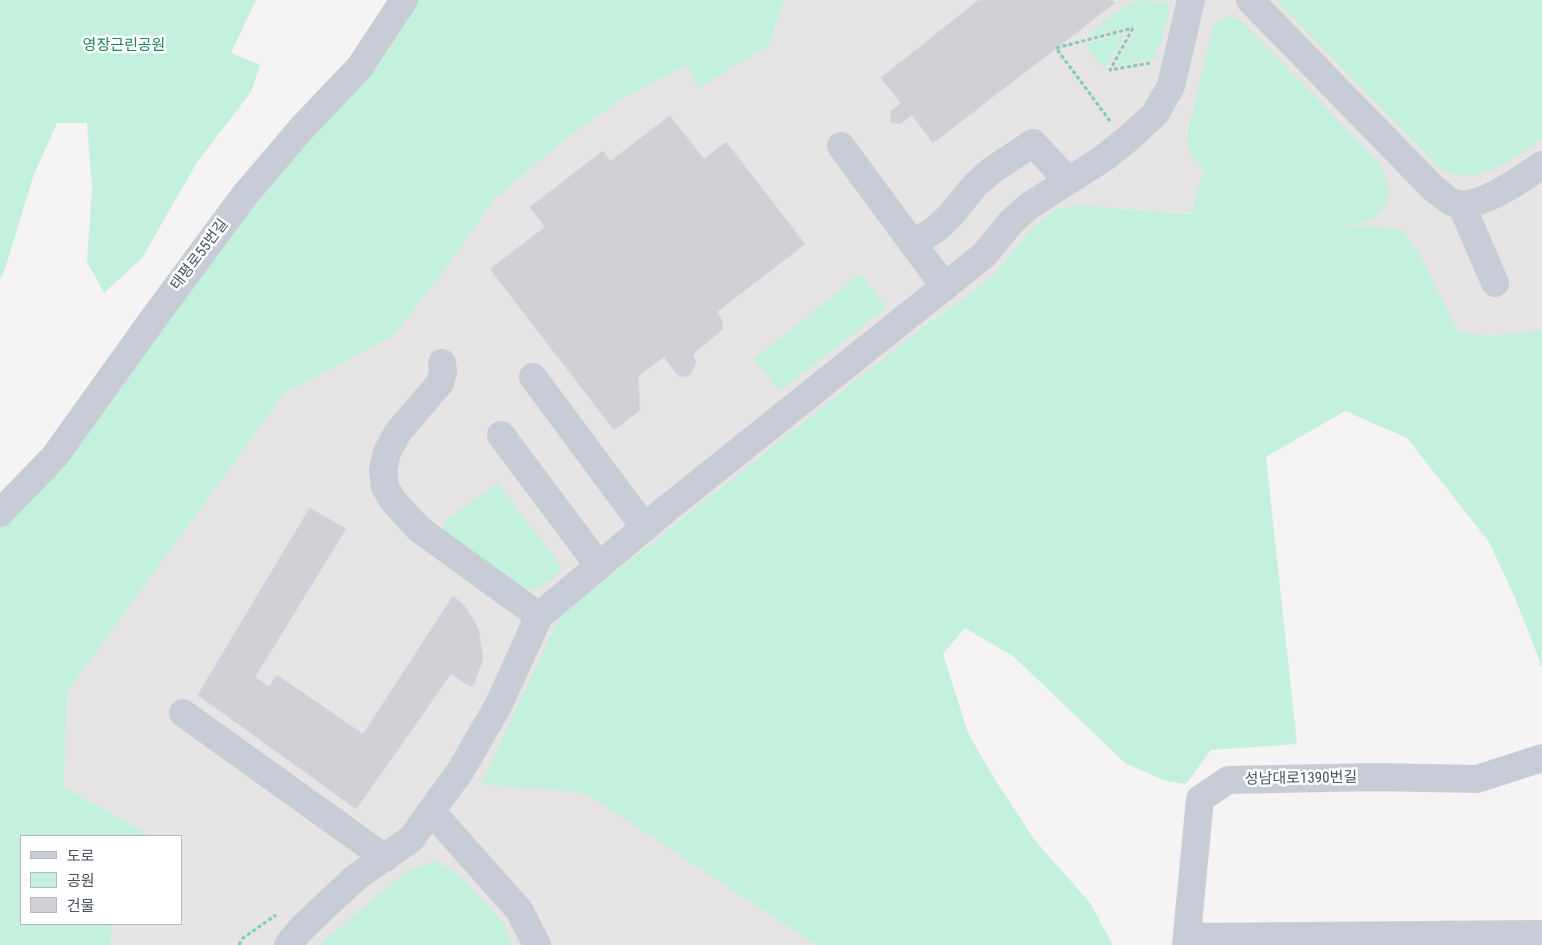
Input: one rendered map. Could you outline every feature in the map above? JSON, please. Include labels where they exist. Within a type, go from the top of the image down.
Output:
[{"type":"street","name":"태평로55번길","points":[[0,513],[55,456],[244,196],[302,128],[360,67],[404,0]]},
{"type":"street","points":[[288,945],[301,929],[355,878],[411,840],[461,770],[499,704],[539,616],[598,566],[984,255],[1012,221],[1029,206],[1104,158],[1155,114],[1171,86],[1191,0]]},
{"type":"street","points":[[1250,0],[1433,188],[1452,203],[1471,204],[1495,194],[1542,164]]},
{"type":"street","points":[[913,244],[936,229],[950,216],[976,184],[991,171],[1033,143],[1068,181]]},
{"type":"street","points":[[841,146],[945,287]]},
{"type":"street","points":[[1461,204],[1495,282]]},
{"type":"street","points":[[442,363],[443,372],[440,383],[398,432],[387,452],[383,470],[385,487],[394,502],[420,529],[539,616]]},
{"type":"street","points":[[533,377],[645,528]]},
{"type":"street","points":[[500,435],[598,566]]},
{"type":"street","points":[[183,713],[385,858]]},
{"type":"street","name":"성남대로1390번길","points":[[1542,758],[1477,779],[1228,780],[1200,799],[1186,941],[1542,934]]},
{"type":"street","points":[[431,811],[519,910],[536,945]]},
{"type":"path","points":[[1114,125],[1056,48],[1133,28],[1110,70],[1154,62]]},
{"type":"path","points":[[239,945],[243,938],[280,912]]},
{"type":"shaded area","points":[[787,0],[1542,0],[1542,330],[1488,336],[1458,331],[1417,249],[1402,230],[1081,205],[1029,231],[992,277],[927,324],[482,784],[585,792],[816,945],[110,945],[113,925],[182,925],[182,835],[150,835],[64,787],[67,692],[284,394],[394,335],[447,267],[494,200],[562,142],[620,100],[689,65],[698,88],[770,45],[782,5]]},
{"type":"green space","name":"영장근린공원","points":[[0,0],[256,0],[231,53],[260,65],[251,92],[196,164],[142,258],[104,293],[87,262],[92,187],[87,123],[57,123],[33,177],[4,272],[0,279]]},
{"type":"green space","points":[[416,0],[787,0],[782,5],[770,45],[697,89],[688,65],[620,100],[562,142],[494,200],[447,267],[394,335],[284,394],[67,692],[64,787],[150,835],[20,835],[20,925],[113,925],[110,945],[0,945],[0,524],[315,121],[376,69],[410,17]]},
{"type":"green space","points":[[1141,0],[1171,4],[1161,44],[1154,52],[1160,57],[1116,66],[1139,24],[1087,37],[1119,10]]},
{"type":"green space","points":[[1275,0],[1542,0],[1542,139],[1507,163],[1483,173],[1470,175],[1456,174],[1442,170]]},
{"type":"green space","points":[[1234,17],[1242,22],[1380,164],[1388,190],[1385,206],[1374,218],[1362,223],[1345,225],[1402,230],[1417,249],[1458,331],[1488,336],[1542,330],[1542,667],[1515,598],[1489,542],[1407,438],[1345,411],[1266,457],[1297,744],[1211,750],[1186,784],[1166,781],[1125,763],[1013,656],[965,628],[943,654],[968,733],[994,778],[1034,839],[1090,903],[1113,945],[816,945],[585,793],[481,784],[560,616],[927,324],[992,277],[1029,231],[1055,210],[1081,205],[1191,214],[1204,169],[1195,160],[1190,151],[1188,141],[1189,128],[1213,26],[1218,20]]},
{"type":"green space","points":[[1125,33],[1105,69],[1084,45]]},
{"type":"green space","points":[[860,274],[887,307],[780,391],[754,359]]},
{"type":"green space","points":[[497,483],[563,568],[544,585],[533,588],[520,587],[442,529],[446,520]]},
{"type":"green space","points":[[436,861],[461,876],[503,923],[512,945],[319,945],[408,870]]},
{"type":"building","points":[[979,0],[1112,0],[1115,3],[933,143],[912,115],[900,124],[890,122],[891,111],[901,103],[881,78]]},
{"type":"building","points":[[670,116],[704,159],[726,142],[805,244],[717,312],[722,320],[723,329],[693,354],[696,362],[691,374],[685,377],[678,376],[664,357],[638,376],[640,410],[614,430],[490,269],[545,227],[530,207],[603,151],[610,161]]},
{"type":"building","points":[[310,508],[346,529],[255,677],[269,687],[277,675],[363,734],[453,596],[463,604],[479,631],[483,659],[474,684],[471,687],[451,674],[356,809],[198,695]]}]
